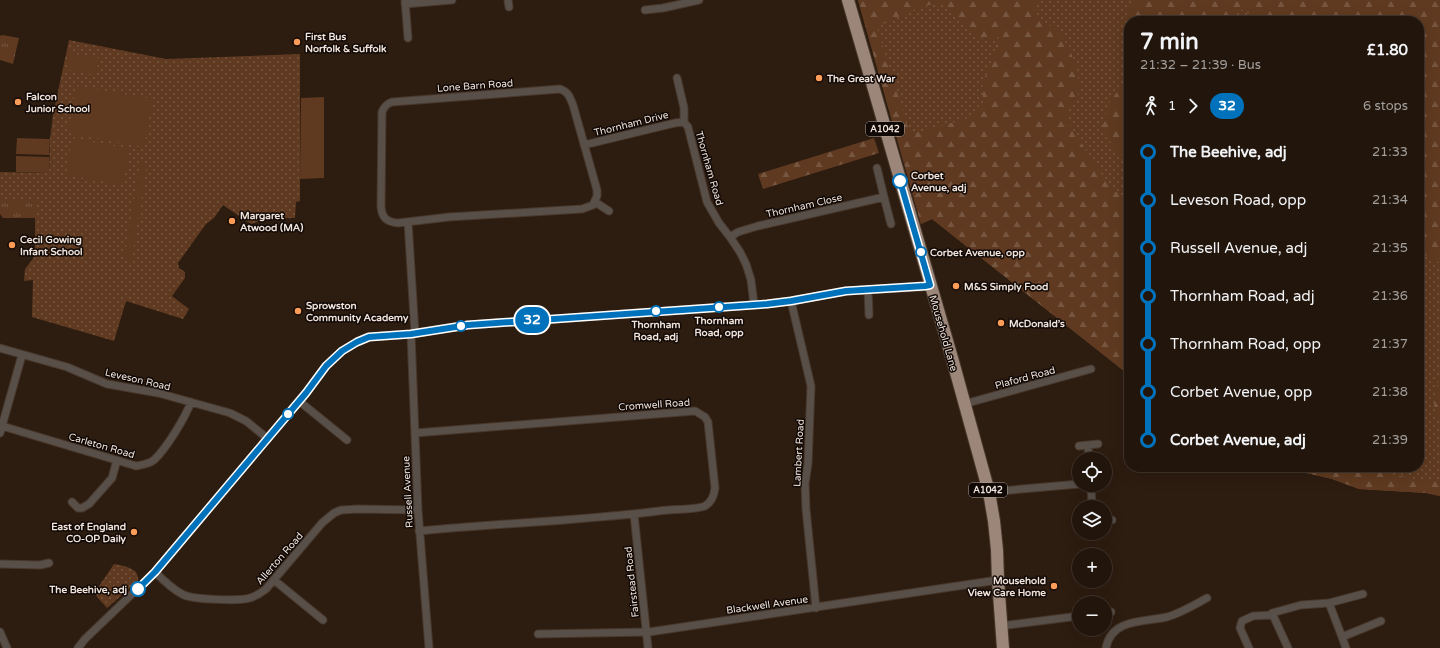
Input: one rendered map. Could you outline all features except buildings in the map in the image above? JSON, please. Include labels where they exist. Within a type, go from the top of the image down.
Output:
[{"type":"highway","name":"Mousehold Lane","points":[[848,0],[989,492],[997,550],[1003,648]]},
{"type":"street","points":[[408,38],[405,2],[452,0]]},
{"type":"street","points":[[662,0],[663,8]]},
{"type":"street","points":[[645,10],[663,8],[699,0]]},
{"type":"street","name":"Thornham Road","points":[[677,78],[684,108],[684,122],[688,127],[708,202],[719,224],[730,237],[746,264],[751,280],[754,304]]},
{"type":"street","name":"Lone Barn Road","points":[[560,89],[566,91],[570,96],[584,145],[597,190],[595,202],[588,208],[449,217],[408,222],[384,222],[381,207],[382,112],[383,108],[392,102],[560,89]]},
{"type":"street","name":"Thornham Drive","points":[[584,145],[675,122],[684,122]]},
{"type":"street","points":[[877,168],[891,224]]},
{"type":"street","name":"Thornham Close","points":[[730,237],[738,232],[758,226],[884,197]]},
{"type":"street","points":[[595,202],[609,211]]},
{"type":"street","points":[[408,222],[413,334]]},
{"type":"street","points":[[78,648],[85,639],[155,572],[326,366],[342,351],[369,337],[413,334],[468,325],[791,301],[846,291],[921,287],[930,285]]},
{"type":"street","points":[[868,290],[869,315]]},
{"type":"street","name":"Lambert Road","points":[[791,301],[811,386],[808,464],[805,483],[816,608]]},
{"type":"street","name":"Russell Avenue","points":[[413,334],[419,531],[429,648]]},
{"type":"street","name":"Leveson Road","points":[[0,348],[67,367],[107,384],[146,390],[237,416],[267,438]]},
{"type":"street","points":[[1,429],[22,355]]},
{"type":"street","name":"Plaford Road","points":[[964,404],[1091,369]]},
{"type":"street","points":[[299,400],[347,440]]},
{"type":"street","name":"Carleton Road","points":[[1,429],[136,466],[144,465],[153,460],[183,420],[191,402]]},
{"type":"street","name":"Cromwell Road","points":[[415,433],[695,411],[705,417],[708,422],[715,488],[714,496],[711,501],[700,508],[419,531]]},
{"type":"street","points":[[1079,446],[1098,444]]},
{"type":"street","points":[[1088,445],[1088,452]]},
{"type":"street","points":[[72,502],[81,510],[89,504],[112,478],[117,460]]},
{"type":"street","points":[[989,492],[1072,485]]},
{"type":"street","name":"Allerton Road","points":[[155,572],[177,592],[191,598],[248,599],[262,592],[274,580],[322,524],[334,513],[341,510],[358,509],[418,510]]},
{"type":"street","name":"Fairstead Road","points":[[634,514],[648,648]]},
{"type":"street","points":[[0,564],[40,565],[49,563]]},
{"type":"street","points":[[274,580],[323,620]]},
{"type":"street","name":"Blackwell Avenue","points":[[538,634],[646,632],[998,580]]},
{"type":"street","points":[[1288,648],[1272,613],[1301,605],[1329,603],[1363,594]]},
{"type":"street","points":[[1106,648],[1112,634],[1131,622],[1171,616],[1207,598]]},
{"type":"street","points":[[1329,603],[1346,648]]},
{"type":"street","points":[[1249,648],[1240,628],[1242,621],[1253,616],[1274,615]]},
{"type":"street","points":[[1001,626],[1072,617]]},
{"type":"street","points":[[1342,637],[1380,621]]},
{"type":"street","points":[[0,632],[7,648]]},
{"type":"green space","points":[[858,0],[1440,0],[1440,496],[1426,493],[1359,489],[1332,479],[1302,472],[1424,472],[1424,16],[1124,16],[1124,371],[932,219],[921,224]]},
{"type":"green space","points":[[858,0],[1038,0],[1033,6],[1037,15],[1053,28],[1065,41],[1076,66],[1079,91],[1077,98],[1068,111],[1066,119],[1104,178],[1113,189],[1124,196],[1124,371],[932,219],[921,224]],"holes":[[[942,3],[953,11],[957,19],[969,31],[985,40],[999,36],[982,88],[984,108],[968,118],[921,132],[914,132],[907,125],[877,27],[909,12],[926,6]]]},
{"type":"green space","points":[[1138,0],[1440,0],[1440,263],[1424,255],[1424,16],[1255,16],[1238,8],[1234,16],[1128,16],[1128,10]]},
{"type":"green space","points":[[2,35],[19,38],[13,64],[0,60],[0,36]]},
{"type":"green space","points":[[69,40],[166,59],[300,54],[300,201],[296,202],[295,218],[265,219],[251,224],[223,205],[214,218],[206,224],[178,263],[179,268],[185,272],[185,278],[172,296],[189,309],[183,319],[126,301],[114,341],[32,317],[33,280],[24,281],[25,269],[35,256],[35,199],[0,200],[0,172],[49,173],[50,139],[53,115]]},
{"type":"green space","points":[[69,53],[99,58],[96,75],[67,70]]},
{"type":"green space","points":[[1124,83],[1124,155],[1120,154],[1101,131],[1109,103]]},
{"type":"green space","points":[[76,86],[153,99],[144,147],[68,133]]},
{"type":"green space","points":[[324,97],[324,178],[300,179],[301,98]]},
{"type":"green space","points":[[17,138],[50,139],[49,155],[16,154]]},
{"type":"green space","points":[[72,138],[130,149],[123,185],[66,175]]},
{"type":"green space","points":[[874,138],[879,153],[763,189],[758,174]]},
{"type":"green space","points":[[16,156],[49,157],[49,173],[16,172]]},
{"type":"green space","points":[[140,163],[147,165],[131,263],[124,260]]},
{"type":"green space","points":[[0,199],[35,199],[35,218],[3,218],[0,214]]},
{"type":"green space","points":[[1440,370],[1440,418],[1437,416],[1434,405]]},
{"type":"green space","points":[[1302,472],[1380,472],[1421,480],[1440,480],[1440,496],[1426,493],[1359,489],[1332,479]]},
{"type":"green space","points":[[114,564],[134,570],[138,577],[138,581],[107,608],[97,597],[95,592]]},
{"type":"bus line","name":"32","points":[[138,589],[155,572],[306,393],[326,366],[342,351],[357,342],[369,337],[411,334],[468,325],[648,311],[767,304],[846,291],[921,287],[930,285],[900,181]]},
{"type":"place","name":"First Bus Norfolk & Suffolk","points":[[297,42]]},
{"type":"place","name":"The Great War","points":[[819,78]]},
{"type":"place","name":"Falcon Junior School","points":[[18,102]]},
{"type":"place","name":"Corbet Avenue, adj","points":[[900,181]]},
{"type":"place","name":"Margaret Atwood (MA)","points":[[232,221]]},
{"type":"place","name":"Cecil Gowing Infant School","points":[[12,245]]},
{"type":"place","name":"Corbet Avenue, opp","points":[[921,252]]},
{"type":"place","name":"M&S Simply Food","points":[[956,286]]},
{"type":"place","name":"Thornham Road, opp","points":[[719,307]]},
{"type":"place","name":"Sprowston Community Academy","points":[[298,311]]},
{"type":"place","name":"Thornham Road, adj","points":[[656,311]]},
{"type":"place","name":"McDonald’s","points":[[1001,323]]},
{"type":"place","name":"East of England CO-OP Daily","points":[[134,532]]},
{"type":"place","name":"Mousehold View Care Home","points":[[1054,586]]},
{"type":"place","name":"The Beehive, adj","points":[[138,589]]}]
